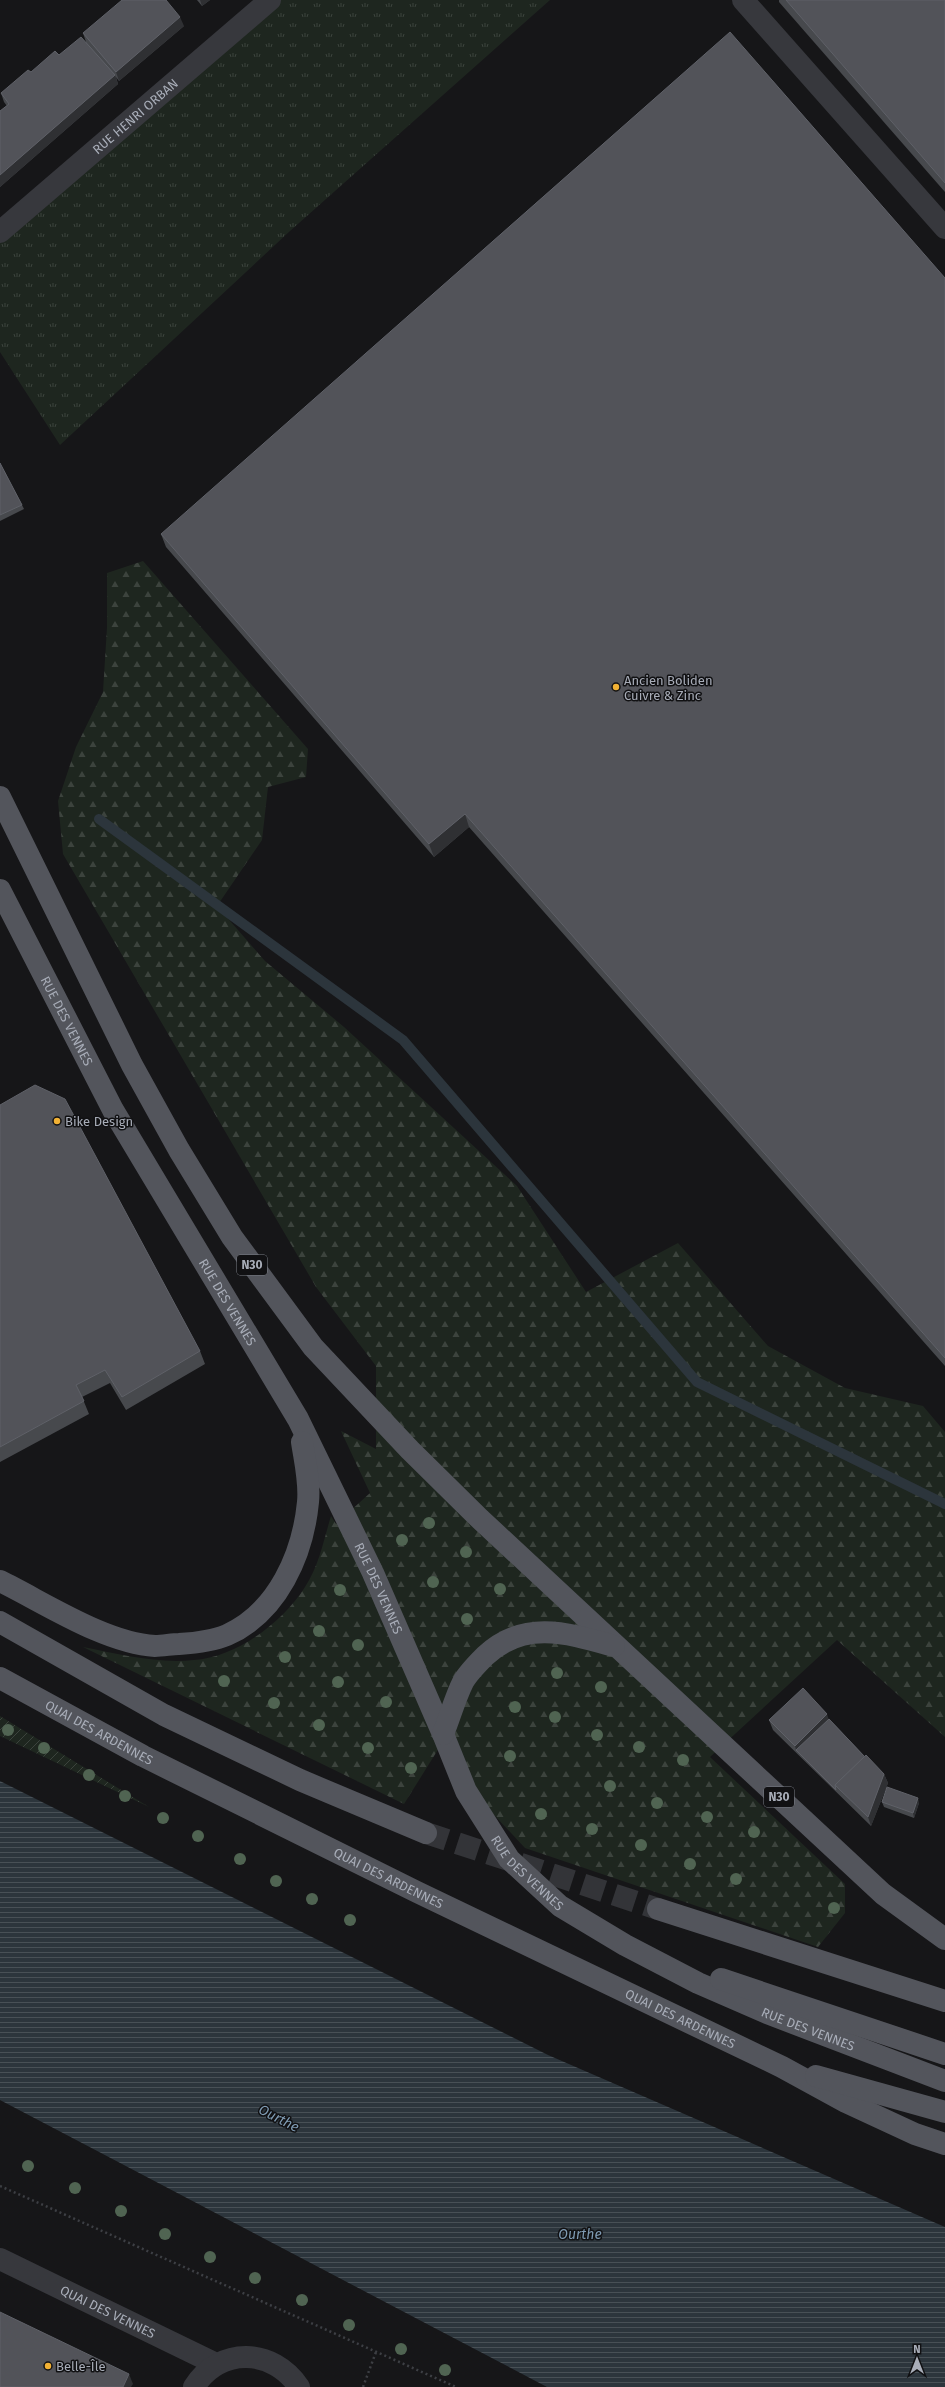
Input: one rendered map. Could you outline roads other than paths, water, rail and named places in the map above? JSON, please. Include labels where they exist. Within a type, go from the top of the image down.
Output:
[{"type":"main road","name":"N30","points":[[0,797],[132,1065],[183,1157],[255,1270],[313,1347],[345,1382],[475,1513],[619,1648],[883,1894],[945,1938]]},
{"type":"main road","name":"RUE DES VENNES","points":[[0,890],[113,1110],[298,1419],[373,1574],[443,1734],[466,1791],[509,1859],[560,1906],[633,1949],[698,1983],[768,2014],[945,2081]]},
{"type":"main road","points":[[0,1581],[104,1634],[155,1646],[194,1643],[226,1636],[247,1624],[271,1600],[291,1569],[302,1538],[308,1501],[307,1473],[298,1419]]},
{"type":"main road","points":[[0,1622],[164,1715],[300,1780],[426,1833]]},
{"type":"main road","points":[[443,1734],[468,1676],[492,1649],[514,1636],[541,1631],[575,1635],[619,1648]]},
{"type":"main road","name":"QUAI DES ARDENNES","points":[[0,1678],[150,1760],[417,1892],[782,2067],[846,2102],[915,2134],[945,2144]]},
{"type":"main road","points":[[658,1909],[945,2000]]},
{"type":"main road","points":[[633,1949],[945,2054]]},
{"type":"main road","name":"QUAI DES ARDENNES","points":[[782,2067],[945,2112]]},
{"type":"street","name":"RUE HENRI ORBAN","points":[[0,232],[270,0]]},
{"type":"street","points":[[743,0],[945,228]]},
{"type":"street","name":"QUAI DES VENNES","points":[[0,2259],[216,2364]]},
{"type":"street","points":[[194,2387],[200,2377],[216,2364],[235,2357],[256,2357],[275,2363],[291,2375],[299,2387]]},
{"type":"water","name":"Ourthe","points":[[0,1781],[548,2055],[945,2227],[945,2387],[547,2387],[0,2100]]},
{"type":"waterway","points":[[99,819],[403,1040],[697,1382],[945,1504]]},
{"type":"tunnel","points":[[426,1833],[658,1909]]},
{"type":"place","name":"Ancien Boliden Cuivre & Zinc","points":[[616,687]]},
{"type":"place","name":"Bike Design","points":[[57,1121]]},
{"type":"place","name":"Belle-Île","points":[[48,2366]]}]
